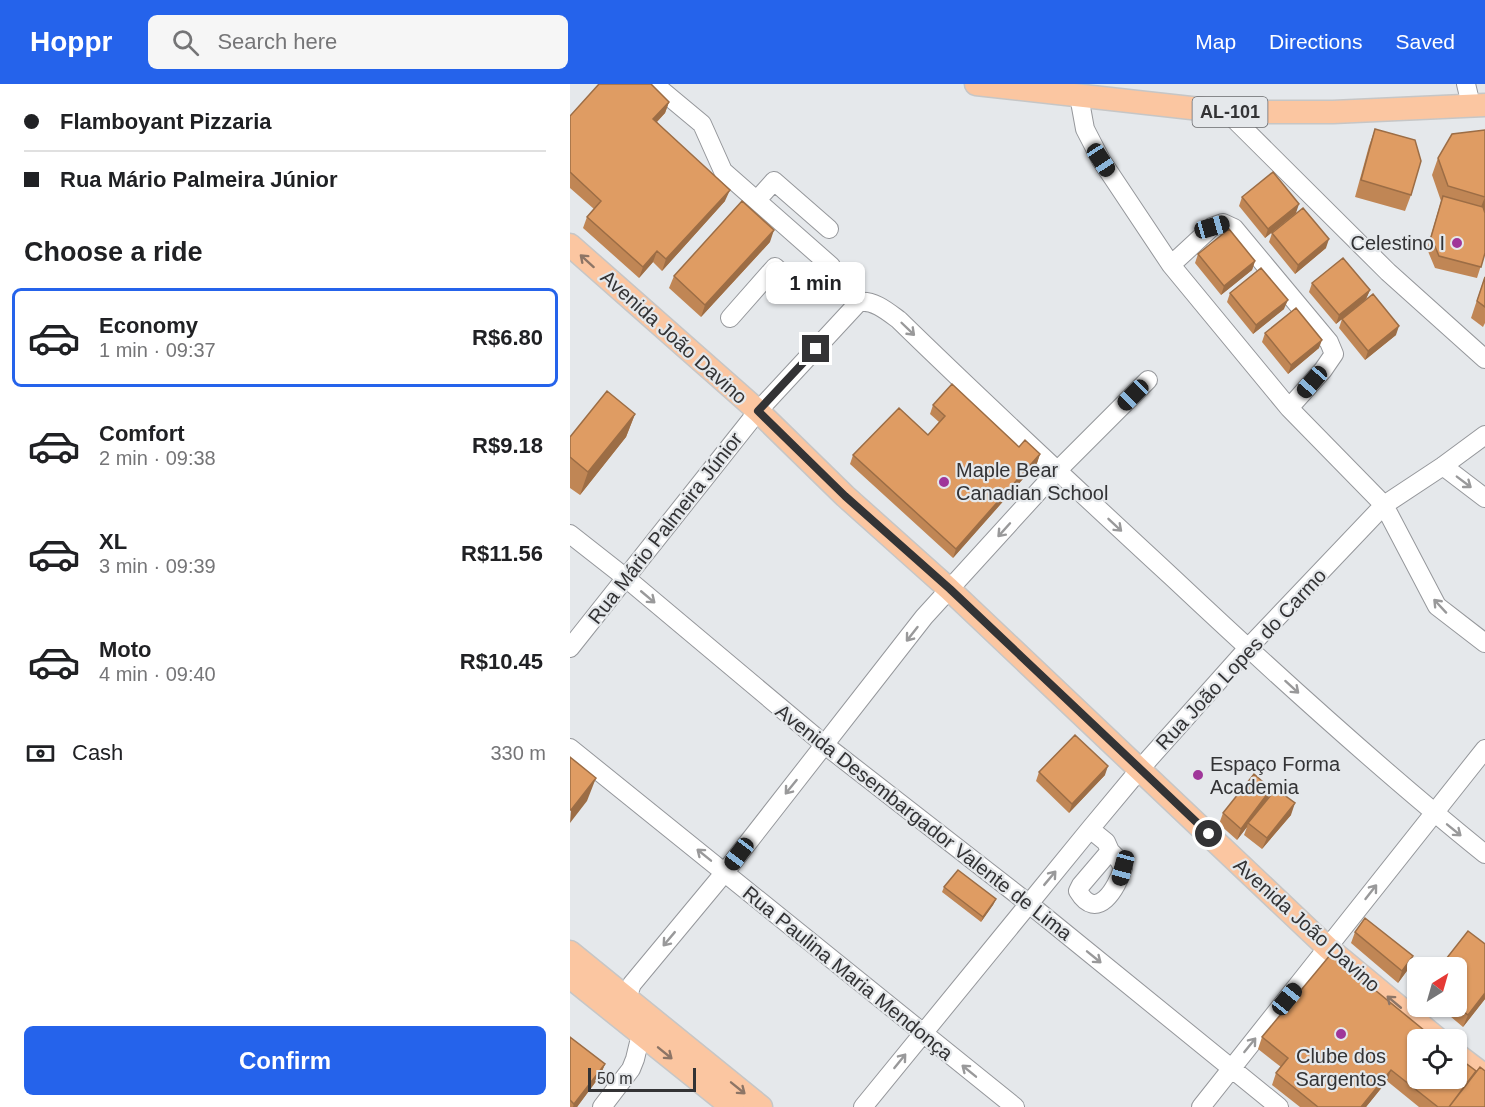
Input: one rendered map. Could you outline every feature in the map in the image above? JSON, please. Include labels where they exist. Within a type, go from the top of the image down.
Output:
[{"type":"main road","name":"AL-101","points":[[976,84],[1227,112],[1333,112],[1474,98]]},
{"type":"main road","name":"Avenida João Davino","points":[[570,245],[758,411],[845,496],[950,589],[1328,948],[1426,1029]]},
{"type":"main road","points":[[570,952],[761,1107]]},
{"type":"main road","points":[[570,977],[732,1107]]},
{"type":"main road","points":[[1467,1062],[1485,1076]]},
{"type":"street","points":[[654,84],[702,124],[723,171],[831,266],[832,277],[824,285],[805,287],[790,282],[775,267],[730,318]]},
{"type":"street","points":[[1078,96],[1085,129],[1101,160],[1171,265],[1289,408],[1384,505],[1437,606],[1485,643]]},
{"type":"street","points":[[1227,112],[1388,272],[1485,359]]},
{"type":"street","points":[[757,200],[774,182],[829,229]]},
{"type":"street","points":[[1171,265],[1212,227],[1224,224],[1234,228],[1329,342],[1334,354],[1289,408]]},
{"type":"street","name":"Rua Mário Palmeira Júnior","points":[[570,648],[758,411],[859,303],[868,301],[899,320],[1057,471]]},
{"type":"street","points":[[602,1107],[632,1069],[641,1034],[627,998],[632,984],[725,872],[924,617],[1057,471],[1148,380]]},
{"type":"street","name":"Rua João Lopes do Carmo","points":[[863,1107],[1140,769],[1248,648],[1384,505],[1485,435]]},
{"type":"street","points":[[1443,466],[1485,498]]},
{"type":"street","points":[[1057,471],[1248,648],[1433,813],[1485,854]]},
{"type":"street","name":"Avenida Desembargador Valente de Lima","points":[[570,534],[626,578],[825,746],[1028,903],[1280,1107]]},
{"type":"street","name":"Rua Paulina Maria Mendonça","points":[[570,748],[1015,1107]]},
{"type":"street","points":[[1201,1107],[1485,749]]},
{"type":"street","points":[[1090,829],[1107,842],[1110,851]]},
{"type":"building","points":[[599,84],[651,84],[669,102],[653,119],[730,190],[666,259],[657,251],[643,267],[587,217],[601,201],[570,172],[570,116]]},
{"type":"building","points":[[1375,129],[1415,140],[1421,161],[1411,195],[1361,180]]},
{"type":"building","points":[[1485,130],[1485,197],[1448,186],[1438,158],[1452,134]]},
{"type":"building","points":[[1273,172],[1299,204],[1268,229],[1242,197]]},
{"type":"building","name":"Celestino I","points":[[1443,196],[1483,207],[1485,253],[1481,267],[1439,256],[1431,237]]},
{"type":"building","points":[[742,201],[774,230],[705,305],[674,276]]},
{"type":"building","points":[[1303,208],[1329,239],[1298,265],[1272,233]]},
{"type":"building","points":[[1229,229],[1255,261],[1224,286],[1198,254]]},
{"type":"building","points":[[1343,258],[1370,290],[1339,315],[1312,283]]},
{"type":"building","points":[[1261,268],[1288,300],[1256,325],[1230,293]]},
{"type":"building","points":[[1485,277],[1485,307],[1477,301]]},
{"type":"building","points":[[1373,294],[1399,326],[1368,351],[1342,319]]},
{"type":"building","points":[[1296,308],[1322,340],[1291,365],[1265,333]]},
{"type":"building","name":"Maple Bear Canadian School","points":[[952,384],[1019,447],[1025,440],[1040,454],[956,549],[853,455],[899,408],[928,435],[945,416],[933,405]]},
{"type":"building","points":[[607,391],[635,414],[588,472],[570,457],[570,437]]},
{"type":"building","points":[[1075,735],[1108,766],[1072,804],[1039,772]]},
{"type":"building","points":[[570,757],[596,778],[571,810],[570,810]]},
{"type":"building","points":[[1254,774],[1271,789],[1241,829],[1223,813]]},
{"type":"building","points":[[1276,789],[1295,803],[1267,838],[1248,823]]},
{"type":"building","points":[[958,870],[996,899],[983,917],[944,887]]},
{"type":"building","points":[[1365,918],[1413,956],[1407,957],[1407,964],[1402,971],[1355,932]]},
{"type":"building","points":[[1468,931],[1485,944],[1485,993],[1468,1015],[1467,957],[1448,957]]},
{"type":"building","name":"Clube dos Sargentos","points":[[1331,954],[1423,1029],[1407,1029],[1407,1083],[1391,1070],[1361,1107],[1318,1107],[1276,1073],[1288,1058],[1262,1037]]},
{"type":"building","points":[[570,1037],[605,1064],[574,1104],[570,1100]]},
{"type":"building","name":"Clube dos Sargentos","points":[[1467,1064],[1476,1071],[1467,1083]]},
{"type":"building","points":[[1480,1067],[1485,1071],[1485,1107],[1449,1107],[1463,1089],[1467,1089],[1467,1084]]},
{"type":"building","name":"Clube dos Sargentos","points":[[1415,1089],[1462,1089],[1449,1107],[1438,1107]]},
{"type":"place","name":"Celestino I","points":[[1457,243]]},
{"type":"place","name":"Maple Bear Canadian School","points":[[944,482]]},
{"type":"place","name":"Espaço Forma Academia","points":[[1198,775]]},
{"type":"place","name":"Clube dos Sargentos","points":[[1341,1034]]},
{"type":"route","points":[[816,349],[758,411],[845,496],[950,589],[1209,834]]}]
